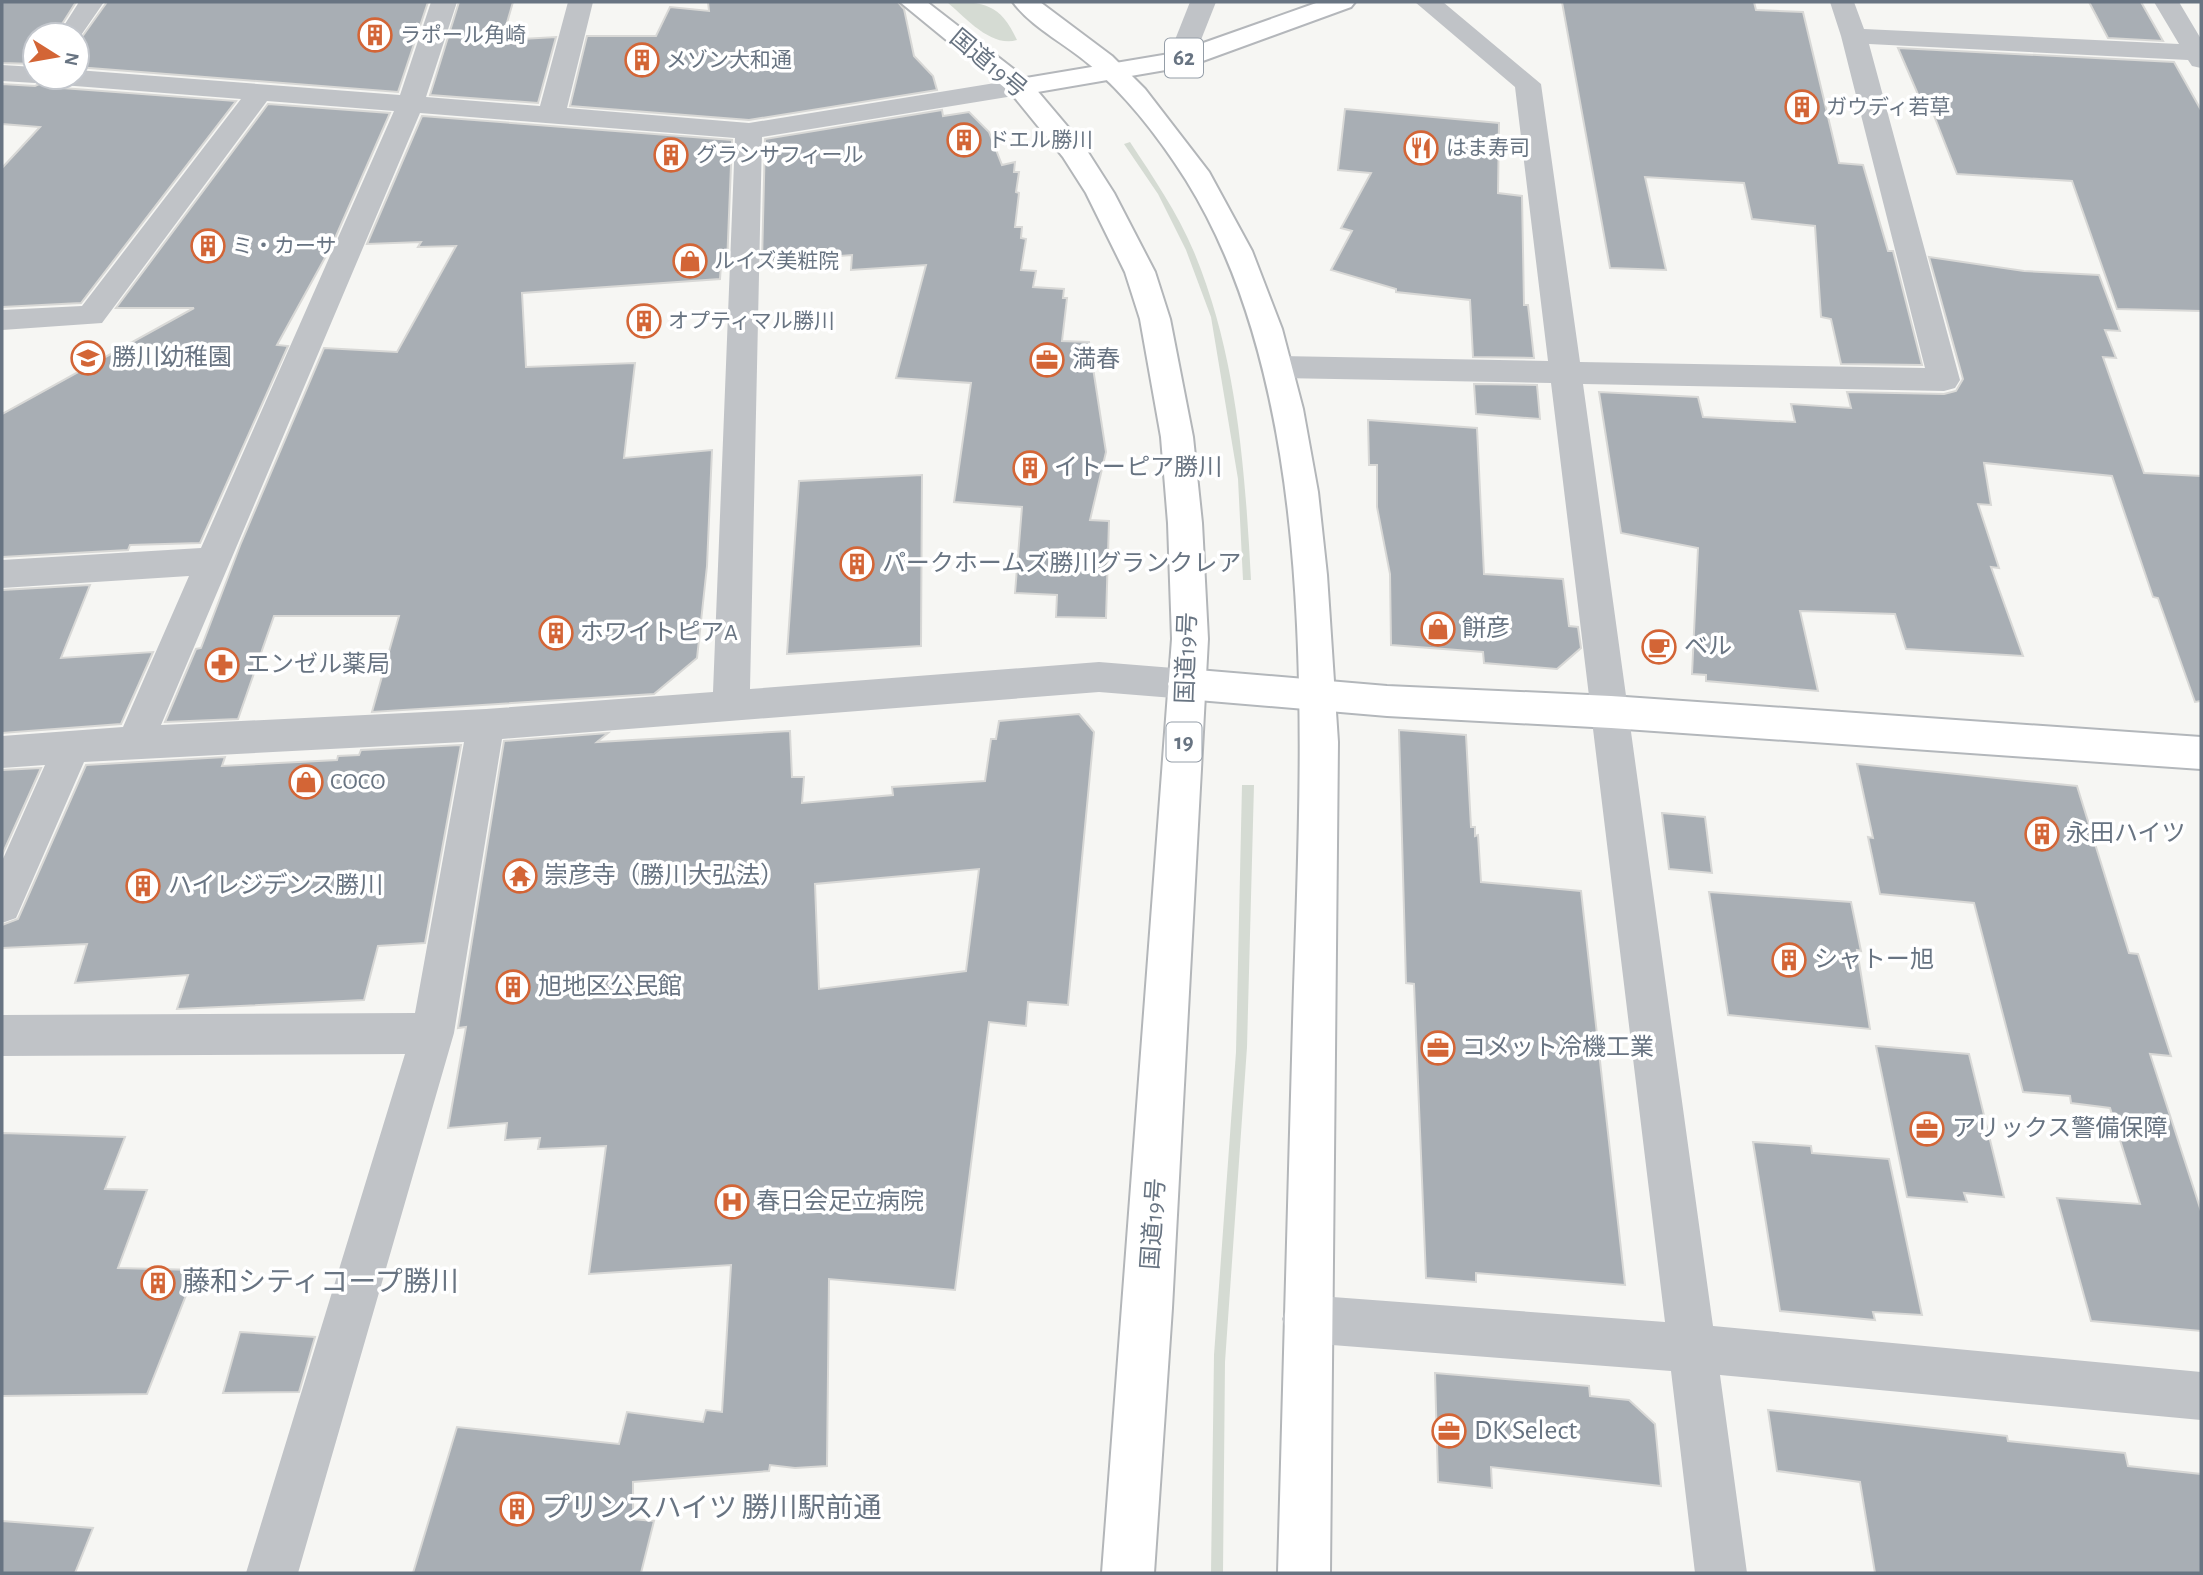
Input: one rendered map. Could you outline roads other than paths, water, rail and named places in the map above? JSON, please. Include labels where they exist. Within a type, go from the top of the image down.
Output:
[{"type":"main road","name":"国道19号","points":[[912,2],[1020,87],[1074,152],[1100,193],[1140,272],[1155,318],[1177,437],[1185,523],[1190,639],[1148,1308],[1128,1573]]},
{"type":"main road","points":[[1025,2],[1114,72],[1188,161],[1217,207],[1264,312],[1280,368],[1305,528],[1319,743],[1306,1319],[1304,1573]]},
{"type":"main road","name":"62","points":[[1020,87],[1180,60],[1342,2]]},
{"type":"main road","points":[[1186,684],[2201,753]]},
{"type":"street","points":[[80,21],[92,2]]},
{"type":"street","points":[[135,742],[410,105],[444,2]]},
{"type":"street","points":[[551,117],[580,2]]},
{"type":"street","points":[[1180,60],[1203,2]]},
{"type":"street","points":[[1429,2],[1528,84],[1721,1573]]},
{"type":"street","points":[[1280,368],[1566,371],[1944,380],[1854,36],[1842,2]]},
{"type":"street","points":[[2167,2],[2200,55]]},
{"type":"street","points":[[1854,36],[2200,55]]},
{"type":"street","points":[[2,72],[21,74]]},
{"type":"street","points":[[91,79],[749,131],[1020,87]]},
{"type":"street","points":[[2,320],[91,316],[259,93]]},
{"type":"street","points":[[731,707],[749,131]]},
{"type":"street","points":[[2,574],[215,561]]},
{"type":"street","points":[[2,752],[135,742],[486,725],[1099,677],[1186,684]]},
{"type":"street","points":[[272,1573],[433,1032],[486,725]]},
{"type":"street","points":[[2,905],[72,747]]},
{"type":"street","points":[[2,1035],[433,1032]]},
{"type":"street","points":[[1306,1319],[1690,1348],[2201,1396]]},
{"type":"place","name":"ラポール角崎","points":[[375,35]]},
{"type":"place","name":"メゾン大和通","points":[[642,60]]},
{"type":"place","name":"ガウディ若草","points":[[1802,107]]},
{"type":"place","name":"ドエル勝川","points":[[964,140]]},
{"type":"place","name":"はま寿司","points":[[1421,148]]},
{"type":"place","name":"グランサフィール","points":[[671,155]]},
{"type":"place","name":"ミ・カーサ","points":[[208,246]]},
{"type":"place","name":"ルイズ美粧院","points":[[690,261]]},
{"type":"place","name":"オプティマル勝川","points":[[644,321]]},
{"type":"place","name":"勝川幼稚園","points":[[88,358]]},
{"type":"place","name":"満春","points":[[1047,360]]},
{"type":"place","name":"イトーピア勝川","points":[[1030,468]]},
{"type":"place","name":"パークホームズ勝川グランクレア","points":[[857,564]]},
{"type":"place","name":"餅彦","points":[[1438,629]]},
{"type":"place","name":"ホワイトピアA","points":[[556,633]]},
{"type":"place","name":"ベル","points":[[1659,647]]},
{"type":"place","name":"エンゼル薬局","points":[[222,665]]},
{"type":"place","name":"COCO","points":[[306,782]]},
{"type":"place","name":"永田ハイツ","points":[[2042,834]]},
{"type":"place","name":"崇彦寺（勝川大弘法）","points":[[520,876]]},
{"type":"place","name":"ハイレジデンス勝川","points":[[143,886]]},
{"type":"place","name":"シャトー旭","points":[[1789,960]]},
{"type":"place","name":"旭地区公民館","points":[[513,987]]},
{"type":"place","name":"コメット冷機工業","points":[[1438,1048]]},
{"type":"place","name":"アリックス警備保障","points":[[1927,1129]]},
{"type":"place","name":"春日会足立病院","points":[[732,1202]]},
{"type":"place","name":"藤和シティコープ勝川","points":[[158,1283]]},
{"type":"place","name":"DK Select","points":[[1449,1431]]},
{"type":"place","name":"プリンスハイツ 勝川駅前通","points":[[517,1509]]}]
